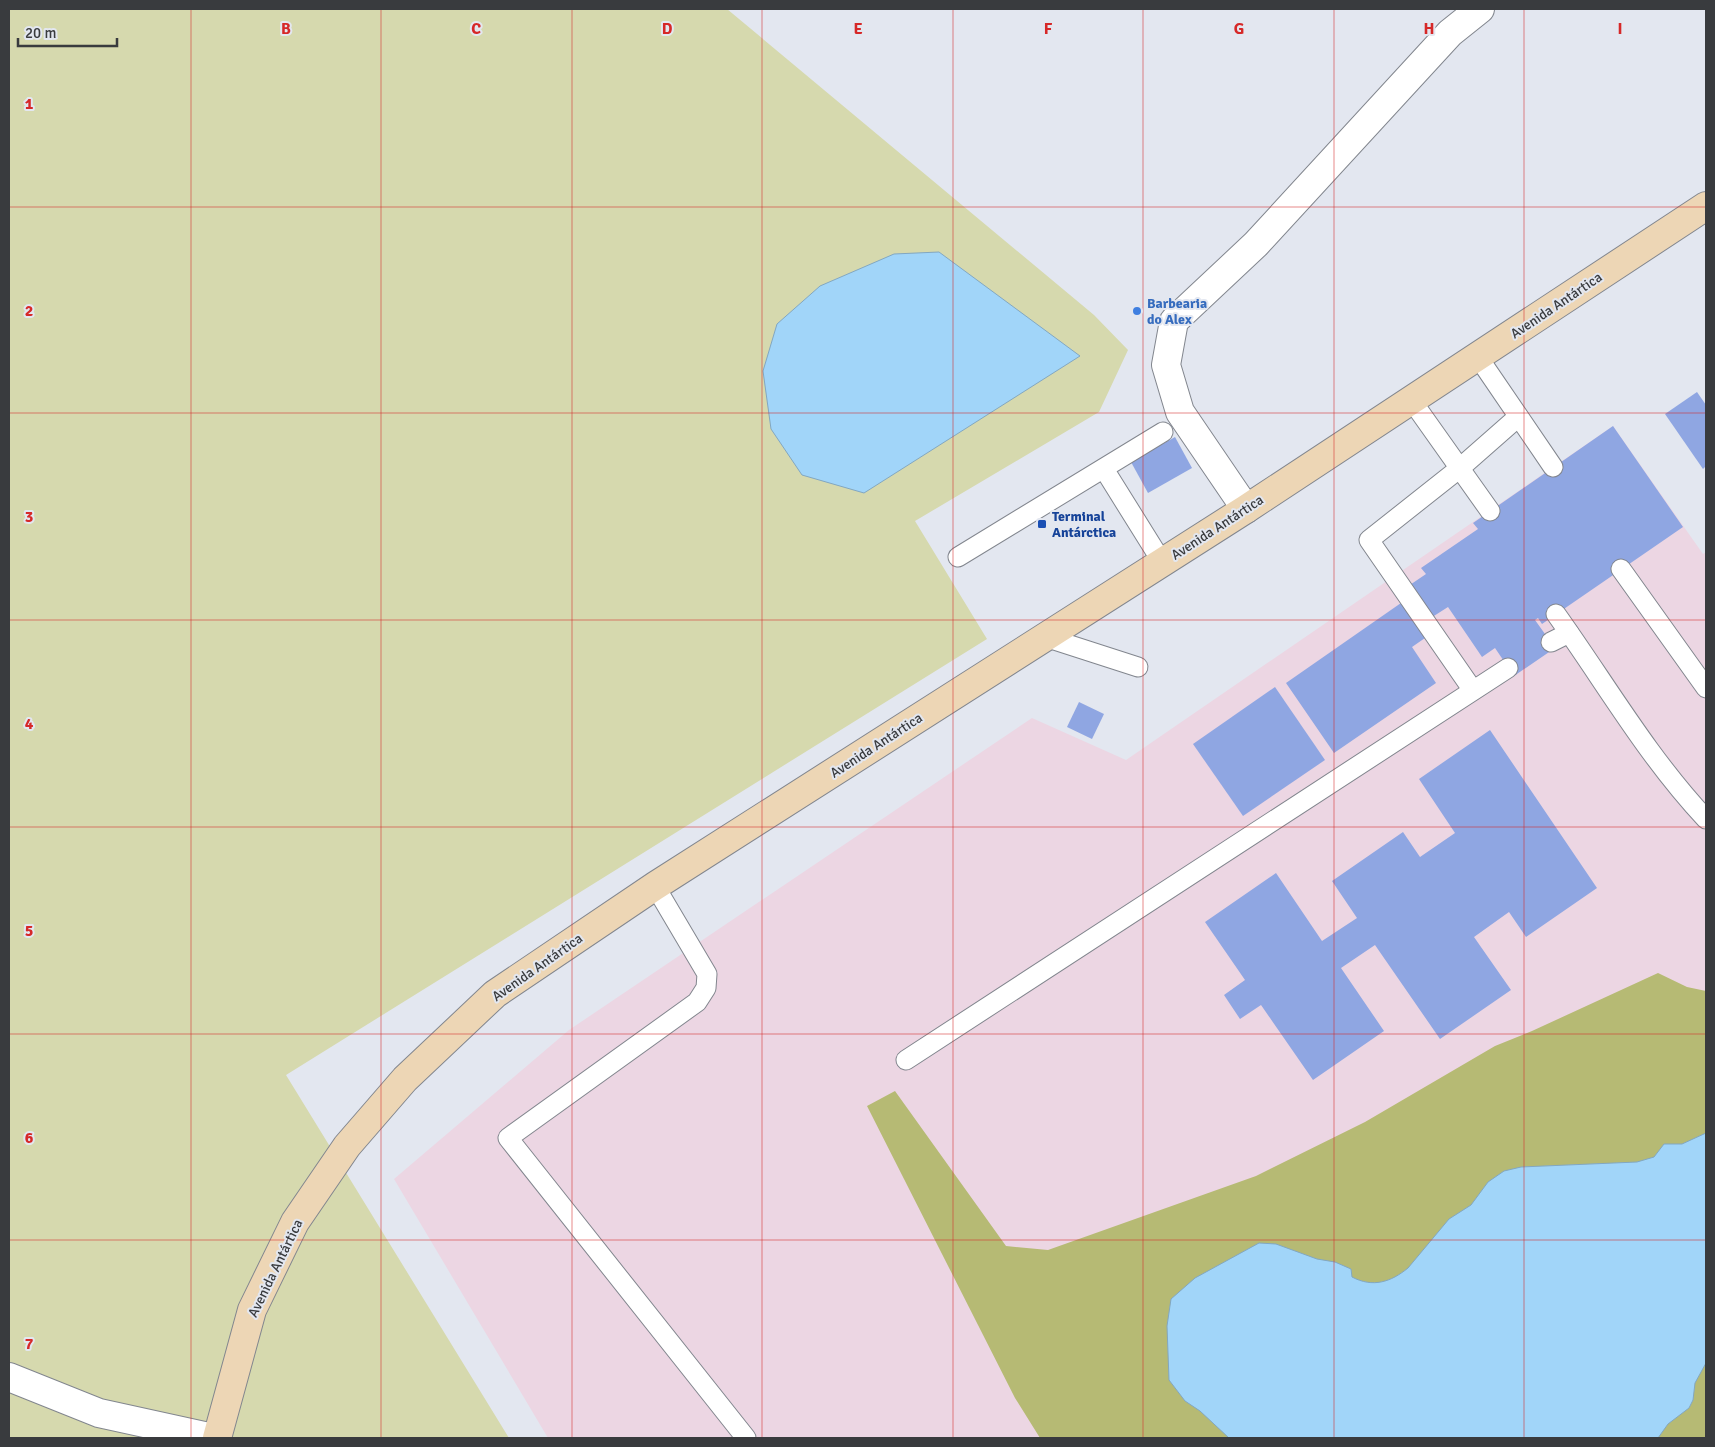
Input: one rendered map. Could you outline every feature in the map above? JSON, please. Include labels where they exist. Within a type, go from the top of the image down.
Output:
[{"type":"main road","name":"Avenida Antártica","points":[[217,1438],[252,1310],[295,1222],[347,1146],[404,1079],[495,994],[655,886],[1246,509],[1706,206]]},
{"type":"street","points":[[1246,509],[1180,412],[1166,365],[1174,321],[1256,244],[1450,33],[1480,9]]},
{"type":"street","points":[[9,1378],[99,1413],[213,1438]]},
{"type":"lane","points":[[1478,357],[1553,467]]},
{"type":"lane","points":[[1412,401],[1490,510]]},
{"type":"lane","points":[[1472,690],[1369,540],[1460,468],[1518,417]]},
{"type":"lane","points":[[958,557],[1104,470],[1163,432]]},
{"type":"lane","points":[[1104,470],[1162,562]]},
{"type":"lane","points":[[1621,569],[1706,688]]},
{"type":"lane","points":[[1556,614],[1626,720],[1680,791],[1706,818]]},
{"type":"lane","points":[[1551,642],[1569,633]]},
{"type":"lane","points":[[1045,637],[1138,667]]},
{"type":"lane","points":[[906,1060],[1508,668]]},
{"type":"lane","points":[[655,886],[707,974],[706,988],[697,1002],[508,1138],[746,1438]]},
{"type":"shaded area","points":[[1613,426],[1703,554],[1706,552],[1706,1438],[548,1438],[394,1179],[569,1030],[1032,718],[1126,760]]},
{"type":"green space","points":[[9,9],[727,9],[1094,315],[1128,350],[1099,412],[915,521],[987,639],[286,1075],[509,1438],[9,1438]]},
{"type":"green space","points":[[1658,973],[1687,987],[1706,991],[1706,1438],[1040,1438],[1015,1398],[867,1106],[895,1091],[1006,1246],[1048,1250],[1256,1176],[1365,1122],[1495,1046]]},
{"type":"water","points":[[939,252],[1080,356],[864,493],[802,475],[771,429],[763,371],[777,324],[820,286],[894,254]]},
{"type":"water","points":[[1706,1133],[1706,1363],[1695,1383],[1693,1400],[1689,1408],[1668,1424],[1658,1438],[1229,1438],[1200,1411],[1185,1401],[1169,1380],[1167,1326],[1171,1299],[1195,1278],[1259,1243],[1276,1244],[1317,1259],[1335,1262],[1351,1269],[1352,1277],[1367,1282],[1382,1282],[1395,1277],[1408,1268],[1449,1219],[1471,1205],[1488,1182],[1504,1171],[1521,1167],[1637,1162],[1654,1157],[1664,1144],[1682,1144]]},
{"type":"building","points":[[1697,392],[1706,405],[1706,466],[1703,469],[1665,414]]},
{"type":"building","points":[[1613,426],[1683,527],[1542,624],[1538,618],[1535,620],[1555,648],[1514,676],[1495,648],[1482,657],[1448,607],[1426,621],[1404,589],[1426,574],[1421,568],[1478,529],[1473,523]]},
{"type":"building","points":[[1175,437],[1192,468],[1148,493],[1131,462]]},
{"type":"building","points":[[1401,603],[1425,638],[1412,647],[1436,683],[1334,753],[1286,683]]},
{"type":"building","points":[[1275,687],[1325,760],[1243,816],[1193,744]]},
{"type":"building","points":[[1079,702],[1104,714],[1092,739],[1067,727]]},
{"type":"building","points":[[1490,730],[1597,888],[1526,937],[1509,912],[1474,937],[1511,990],[1440,1039],[1375,945],[1341,968],[1384,1031],[1313,1080],[1261,1005],[1240,1019],[1224,995],[1245,980],[1205,922],[1276,873],[1322,941],[1357,918],[1332,881],[1403,832],[1420,857],[1455,833],[1419,779]]},
{"type":"place","name":"Barbearia do Alex","points":[[1137,311]]},
{"type":"place","name":"Terminal Antárctica","points":[[1042,524]]}]
